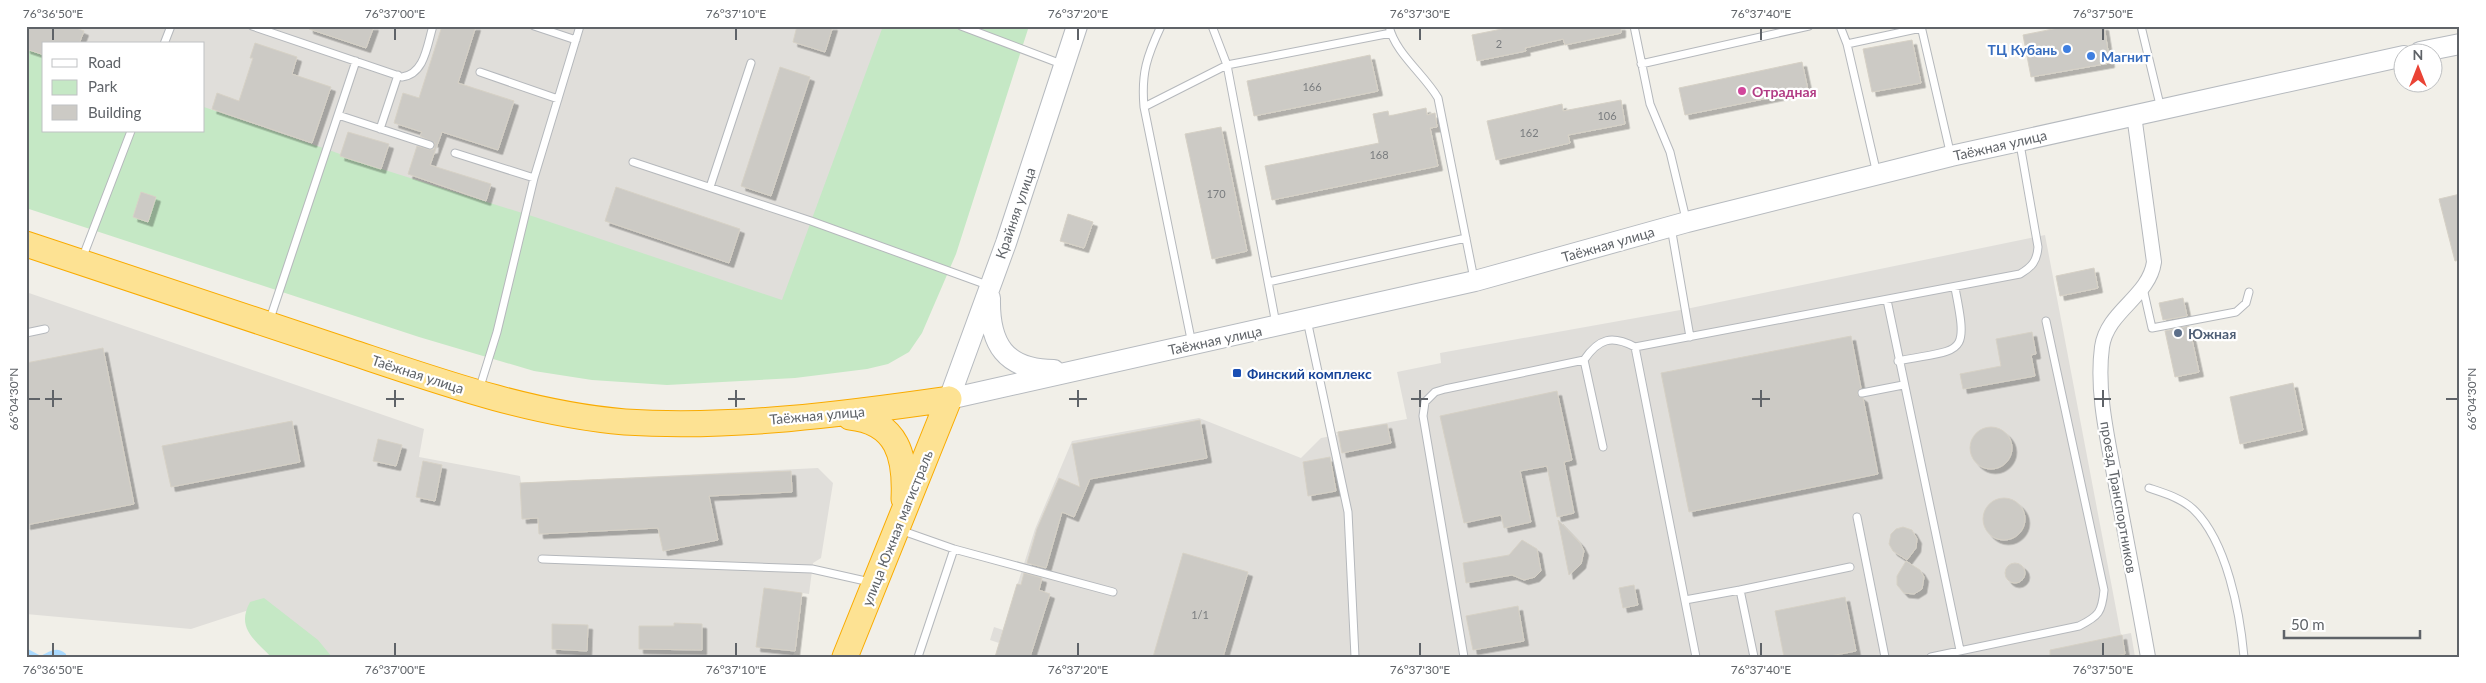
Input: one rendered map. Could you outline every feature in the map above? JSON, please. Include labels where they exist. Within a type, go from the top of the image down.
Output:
[{"type":"highway","name":"Таёжная улица","points":[[26,244],[478,393],[549,410],[626,422],[717,422],[833,415],[949,398]]},
{"type":"highway","name":"улица Южная магистраль","points":[[845,657],[949,398]]},
{"type":"highway","points":[[833,415],[877,422],[889,433],[900,451],[903,465],[900,522]]},
{"type":"street","name":"Крайняя улица","points":[[949,398],[990,286],[1076,26]]},
{"type":"street","points":[[2444,47],[2460,44]]},
{"type":"street","name":"Таёжная улица","points":[[949,398],[1277,327],[1475,281],[1679,225],[1951,156],[2394,58]]},
{"type":"street","name":"проезд Транспортников","points":[[2134,115],[2154,262],[2152,275],[2143,288],[2108,327],[2102,345],[2100,368],[2108,438],[2148,657]]},
{"type":"street","points":[[990,286],[990,307],[994,334],[1007,357],[1022,366],[1031,368],[1086,369]]},
{"type":"lane","points":[[165,42],[171,26]]},
{"type":"lane","points":[[252,26],[398,75],[410,76],[417,72],[421,66],[433,26]]},
{"type":"lane","points":[[534,26],[576,40]]},
{"type":"lane","points":[[478,393],[497,332],[534,178],[580,26]]},
{"type":"lane","points":[[961,26],[1064,65]]},
{"type":"lane","points":[[1161,26],[1148,54],[1144,70],[1144,107],[1193,345]]},
{"type":"lane","points":[[1212,26],[1226,65],[1277,327]]},
{"type":"lane","points":[[1634,26],[1650,104],[1670,152],[1690,337]]},
{"type":"lane","points":[[1641,64],[1809,26]]},
{"type":"lane","points":[[1840,26],[1847,44],[1877,174]]},
{"type":"lane","points":[[2141,26],[2161,110]]},
{"type":"lane","points":[[1847,44],[1921,27],[1951,156]]},
{"type":"lane","points":[[1144,107],[1226,65],[1390,30],[1396,43],[1430,85],[1438,98],[1475,281]]},
{"type":"lane","points":[[268,325],[356,61]]},
{"type":"lane","points":[[710,187],[751,63]]},
{"type":"lane","points":[[480,72],[558,99]]},
{"type":"lane","points":[[380,129],[398,75]]},
{"type":"lane","points":[[338,115],[430,145]]},
{"type":"lane","points":[[81,262],[131,132]]},
{"type":"lane","points":[[1464,657],[1423,416],[1425,402],[1435,392],[1584,360],[1593,347],[1611,340],[1622,341],[1635,347],[1955,288],[2020,274],[2031,268],[2037,257],[2037,236],[2020,141]]},
{"type":"lane","points":[[455,153],[534,178]]},
{"type":"lane","points":[[633,162],[811,221],[990,286]]},
{"type":"lane","points":[[1268,282],[1466,238]]},
{"type":"lane","points":[[1898,361],[1950,351],[1959,345],[1963,337],[1963,326],[1955,288]]},
{"type":"lane","points":[[2143,288],[2152,328],[2236,312],[2246,304],[2249,292]]},
{"type":"lane","points":[[1887,300],[1903,385],[1960,650]]},
{"type":"lane","points":[[1307,320],[1348,512],[1355,657]]},
{"type":"lane","points":[[1931,657],[2079,626],[2095,618],[2102,606],[2104,590],[2046,321]]},
{"type":"lane","points":[[26,333],[45,330]]},
{"type":"lane","points":[[1635,347],[1696,657]]},
{"type":"lane","points":[[1584,360],[1602,447]]},
{"type":"lane","points":[[1862,393],[1903,385]]},
{"type":"lane","points":[[2149,488],[2181,500],[2192,508],[2210,531],[2220,552],[2235,600],[2244,657]]},
{"type":"lane","points":[[1857,517],[1886,657]]},
{"type":"lane","points":[[900,522],[954,549],[1113,592]]},
{"type":"lane","points":[[918,657],[954,549]]},
{"type":"lane","points":[[542,559],[812,569],[875,584]]},
{"type":"lane","points":[[1685,600],[1850,567]]},
{"type":"lane","points":[[1740,590],[1754,657]]},
{"type":"shaded area","points":[[26,26],[903,26],[799,322],[205,130],[205,42],[42,42]]},
{"type":"shaded area","points":[[2045,235],[2121,635],[2131,633],[2135,657],[995,657],[999,643],[990,640],[994,627],[1003,630],[1035,529],[1072,441],[1199,418],[1301,458],[1321,438],[1337,435],[1336,432],[1407,419],[1397,372],[1441,363],[1440,353],[1686,309]]},
{"type":"shaded area","points":[[26,292],[424,429],[419,457],[520,476],[521,483],[818,468],[833,483],[821,558],[813,563],[809,594],[802,593],[795,651],[792,657],[293,657],[252,609],[191,629],[26,614]]},
{"type":"green space","points":[[883,26],[1029,26],[956,254],[922,333],[909,352],[888,364],[867,369],[795,378],[667,385],[592,380],[534,371],[419,337],[26,208],[26,49],[42,54],[42,132],[205,132],[205,107],[340,154],[340,156],[535,217],[782,300]]},
{"type":"green space","points":[[264,598],[318,640],[332,657],[271,657],[253,639],[246,626],[245,619],[250,602]]},
{"type":"water","points":[[26,648],[41,656],[47,652],[60,650],[66,654],[66,657],[26,657]]},
{"type":"building","points":[[26,26],[71,26],[84,31],[80,42],[42,42],[42,54],[26,49]]},
{"type":"building","points":[[309,26],[374,26],[366,48],[309,29]]},
{"type":"building","points":[[442,26],[476,26],[458,83],[514,101],[498,150],[442,132],[430,165],[491,184],[486,201],[408,174],[417,146],[431,150],[434,149],[435,143],[420,136],[422,132],[394,123],[403,93],[419,98]]},
{"type":"building","points":[[797,26],[833,26],[825,52],[793,42]]},
{"type":"building","points":[[1517,26],[1621,26],[1621,33],[1565,45],[1563,39],[1525,48],[1526,51],[1477,61],[1472,35]]},
{"type":"building","name":"ТЦ Кубань","points":[[2068,26],[2104,26],[2110,63],[2031,77],[2023,35]]},
{"type":"building","points":[[1912,40],[1921,83],[1872,92],[1863,49]]},
{"type":"building","points":[[255,43],[297,57],[292,74],[331,87],[312,143],[212,109],[217,93],[239,101],[253,58],[250,58]]},
{"type":"building","points":[[1370,55],[1378,91],[1254,116],[1247,81]]},
{"type":"building","points":[[1802,62],[1808,90],[1685,115],[1679,88]]},
{"type":"building","points":[[780,67],[810,77],[771,196],[741,186]]},
{"type":"building","points":[[1621,100],[1625,124],[1568,135],[1570,143],[1496,160],[1487,121],[1562,104],[1563,111]]},
{"type":"building","points":[[1426,108],[1427,115],[1435,113],[1437,127],[1430,128],[1438,166],[1272,200],[1265,166],[1379,143],[1373,114],[1388,111],[1389,116]]},
{"type":"building","points":[[1221,127],[1247,251],[1212,259],[1185,134]]},
{"type":"building","points":[[348,132],[389,144],[381,169],[340,156]]},
{"type":"building","points":[[616,187],[740,229],[729,263],[605,221]]},
{"type":"building","points":[[141,192],[156,197],[148,222],[133,217]]},
{"type":"building","points":[[2460,194],[2460,260],[2455,261],[2439,199]]},
{"type":"building","points":[[1068,214],[1093,222],[1084,248],[1060,241]]},
{"type":"building","points":[[2094,268],[2098,288],[2060,296],[2056,276]]},
{"type":"building","points":[[2183,298],[2187,316],[2163,320],[2159,303]]},
{"type":"building","points":[[2189,326],[2199,372],[2175,377],[2165,331]]},
{"type":"building","points":[[2032,332],[2036,354],[2031,355],[2035,376],[1963,389],[1960,374],[2001,366],[1996,339]]},
{"type":"building","points":[[1851,336],[1861,388],[1857,394],[1863,398],[1878,474],[1689,512],[1661,373]]},
{"type":"building","points":[[103,348],[134,504],[26,525],[26,363]]},
{"type":"building","points":[[2293,383],[2303,430],[2240,444],[2230,397]]},
{"type":"building","points":[[1557,391],[1572,460],[1564,462],[1574,513],[1557,517],[1547,466],[1520,471],[1531,522],[1504,528],[1501,515],[1464,523],[1440,416]]},
{"type":"building","points":[[1200,420],[1207,458],[1090,479],[1074,517],[1062,512],[1046,568],[1027,563],[1037,529],[1059,478],[1080,487],[1072,444]]},
{"type":"building","points":[[292,421],[300,462],[171,487],[162,446]]},
{"type":"building","points":[[1387,424],[1391,443],[1342,453],[1338,432]]},
{"type":"building","points":[[1991,427],[2006,433],[2012,448],[2006,463],[1991,469],[1976,463],[1970,448],[1976,433]]},
{"type":"building","points":[[378,439],[402,445],[396,466],[373,461]]},
{"type":"building","points":[[1330,457],[1336,491],[1308,496],[1303,462]]},
{"type":"building","points":[[423,461],[442,465],[435,501],[416,497]]},
{"type":"building","points":[[791,471],[792,492],[709,496],[718,540],[663,551],[658,528],[539,534],[538,518],[522,519],[520,483]]},
{"type":"building","points":[[2004,498],[2019,504],[2025,519],[2019,534],[2004,540],[1989,534],[1983,519],[1989,504]]},
{"type":"building","points":[[1558,520],[1580,543],[1584,551],[1581,564],[1569,575]]},
{"type":"building","points":[[1903,527],[1912,530],[1917,539],[1916,548],[1907,560],[1893,551],[1889,544],[1891,534],[1896,529]]},
{"type":"building","points":[[1522,540],[1537,549],[1541,571],[1535,577],[1524,580],[1512,575],[1466,583],[1463,563],[1509,555]]},
{"type":"building","points":[[1183,553],[1248,572],[1223,657],[1153,657]]},
{"type":"building","points":[[1906,561],[1920,570],[1924,577],[1922,589],[1914,594],[1904,593],[1897,585],[1897,576]]},
{"type":"building","points":[[2011,563],[2019,563],[2025,569],[2025,577],[2019,583],[2011,583],[2005,577],[2005,569]]},
{"type":"building","points":[[1024,573],[1042,578],[1039,590],[1050,594],[1030,657],[995,657],[1017,584],[1021,585]]},
{"type":"building","points":[[1634,585],[1638,605],[1623,608],[1619,588]]},
{"type":"building","points":[[764,588],[802,593],[795,651],[756,647]]},
{"type":"building","points":[[1845,597],[1856,651],[1825,657],[1784,657],[1775,611]]},
{"type":"building","points":[[1518,606],[1524,641],[1473,650],[1466,616]]},
{"type":"building","points":[[674,623],[702,624],[702,650],[639,649],[639,626],[674,626]]},
{"type":"building","points":[[552,624],[588,625],[587,651],[552,649]]},
{"type":"building","points":[[2122,635],[2125,654],[2109,657],[2050,657],[2050,650]]},
{"type":"place","name":"ТЦ Кубань","points":[[2067,49]]},
{"type":"place","name":"Магнит","points":[[2091,56]]},
{"type":"place","name":"Отрадная","points":[[1742,91]]},
{"type":"place","name":"Южная","points":[[2178,333]]},
{"type":"place","name":"Финский комплекс","points":[[1237,373]]}]
